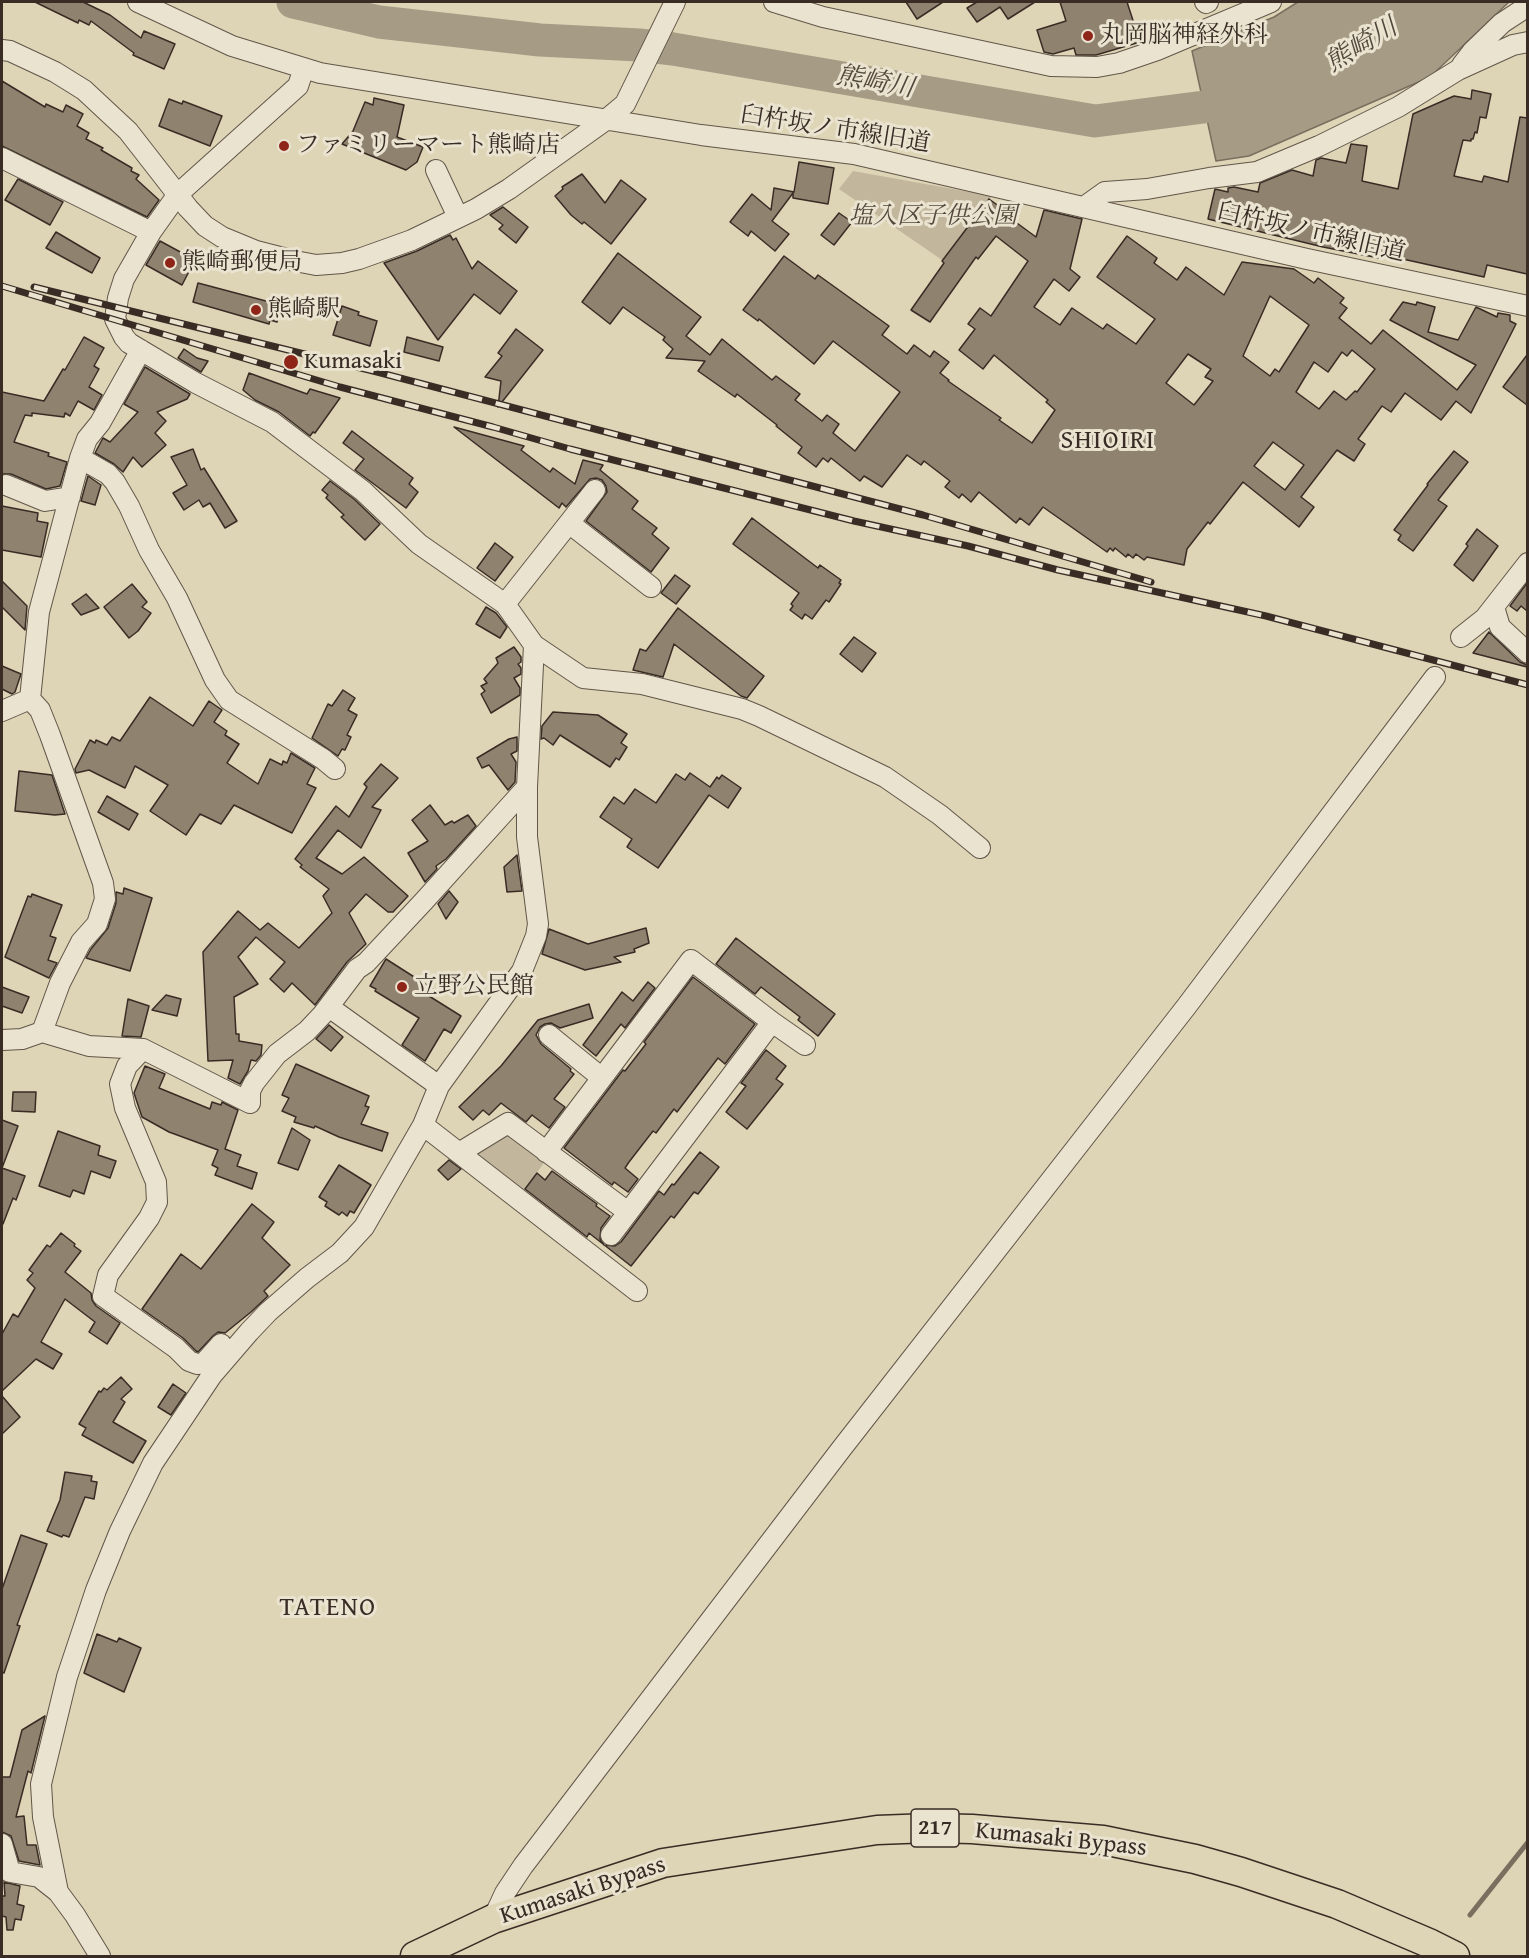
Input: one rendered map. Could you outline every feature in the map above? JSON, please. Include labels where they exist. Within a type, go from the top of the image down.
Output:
[{"type":"highway","name":"Kumasaki Bypass","points":[[415,1956],[493,1919],[663,1863],[877,1830],[972,1829],[1103,1840],[1150,1849],[1241,1872],[1292,1888],[1372,1918],[1455,1956]]},
{"type":"street","name":"臼杵坂ノ市線旧道","points":[[138,2],[232,46],[320,73],[700,135],[854,154],[1307,259],[1527,306]]},
{"type":"street","points":[[2,50],[10,51],[55,72],[84,90],[128,131],[188,208],[205,226],[222,237],[256,251],[316,265],[359,259],[412,240],[456,213],[509,189],[607,119],[625,104],[675,2]]},
{"type":"street","points":[[774,2],[823,17],[1051,66],[1097,67],[1119,63],[1157,50],[1271,2]]},
{"type":"street","points":[[1458,70],[1472,52],[1502,23],[1527,6]]},
{"type":"street","points":[[1084,207],[1105,192],[1147,189],[1257,172],[1319,146],[1398,107],[1458,70],[1514,45],[1527,42]]},
{"type":"street","points":[[304,68],[298,87],[178,194],[151,232],[124,279],[116,308],[115,319],[119,330],[129,343],[196,383],[272,422],[363,491],[418,544],[505,604],[534,645],[583,678],[642,684],[742,709],[759,716],[885,777],[980,848]]},
{"type":"street","points":[[2,158],[151,232]]},
{"type":"street","points":[[436,170],[456,213]]},
{"type":"street","points":[[42,1032],[60,982],[81,942],[96,924],[105,899],[104,883],[50,735],[40,710],[30,699],[39,612],[69,497],[87,439],[100,423],[141,350]]},
{"type":"street","points":[[80,458],[108,474],[115,482],[149,550],[177,598],[215,680],[229,700],[323,759],[335,770]]},
{"type":"street","points":[[6,485],[45,501],[69,497]]},
{"type":"street","points":[[505,604],[595,490]]},
{"type":"street","points":[[569,523],[651,587]]},
{"type":"street","points":[[1461,637],[1485,618],[1527,563]]},
{"type":"street","points":[[1494,607],[1500,627],[1527,652]]},
{"type":"street","points":[[58,1892],[43,1817],[41,1784],[67,1677],[96,1590],[120,1531],[153,1463],[212,1374],[268,1312],[340,1253],[364,1227],[423,1125],[439,1086],[522,971],[536,936],[538,924],[527,837],[527,787],[534,645]]},
{"type":"street","points":[[493,1919],[505,1893],[523,1866],[842,1448],[1186,1007],[1436,677]]},
{"type":"street","points":[[2,711],[30,699]]},
{"type":"street","points":[[2,1040],[22,1039],[42,1032],[89,1046],[143,1049],[249,1103],[250,1091],[254,1083],[271,1061],[287,1045],[307,1031],[329,1007],[357,969],[366,963],[424,901],[527,787]]},
{"type":"street","points":[[546,1152],[691,960],[805,1045]]},
{"type":"street","points":[[329,1007],[439,1086]]},
{"type":"street","points":[[611,1235],[772,1022]]},
{"type":"street","points":[[549,1035],[602,1078]]},
{"type":"street","points":[[143,1049],[127,1066],[120,1084],[125,1108],[156,1182],[156,1202],[149,1218],[108,1275],[103,1296],[176,1348],[189,1361],[197,1364],[204,1363],[248,1320],[268,1312]]},
{"type":"street","points":[[459,1153],[508,1123],[628,1212]]},
{"type":"street","points":[[423,1125],[637,1291]]},
{"type":"street","points":[[2,1844],[10,1872],[39,1877],[58,1892],[100,1956]]},
{"type":"green space","name":"塩入区子供公園","points":[[853,171],[992,196],[942,260],[839,189]]},
{"type":"green space","points":[[504,1132],[512,1134],[546,1160],[520,1196],[474,1153]]},
{"type":"water","points":[[1298,2],[1509,2],[1430,77],[1249,156],[1216,161],[1192,51],[1274,17]]},
{"type":"building","points":[[35,2],[83,2],[110,15],[141,38],[144,31],[175,44],[164,69],[133,55],[134,53],[91,21],[89,25],[79,20],[78,23]]},
{"type":"building","points":[[906,2],[943,2],[917,19]]},
{"type":"building","points":[[977,2],[1035,2],[1008,19],[1000,7],[977,22],[967,8]]},
{"type":"building","name":"丸岡脳神経外科","points":[[1060,2],[1127,2],[1140,42],[1096,55],[1076,55],[1074,48],[1053,54],[1044,52],[1037,30],[1066,21]]},
{"type":"building","points":[[2,81],[45,107],[46,104],[63,112],[66,105],[83,114],[77,126],[89,133],[86,139],[132,168],[131,171],[139,175],[136,179],[159,200],[147,217],[2,146]]},
{"type":"building","points":[[1472,90],[1491,94],[1486,118],[1480,117],[1477,133],[1475,132],[1471,141],[1463,140],[1454,176],[1482,182],[1484,176],[1508,182],[1520,117],[1527,118],[1527,274],[1487,265],[1484,277],[1380,254],[1379,258],[1323,247],[1208,219],[1215,189],[1228,192],[1228,188],[1234,187],[1258,192],[1260,183],[1292,170],[1313,176],[1316,160],[1321,158],[1346,163],[1351,144],[1367,146],[1362,181],[1398,189],[1413,114],[1454,96],[1471,99]]},
{"type":"building","points":[[374,98],[404,105],[397,137],[423,147],[417,162],[406,170],[342,144],[353,131],[365,102],[373,105]]},
{"type":"building","points":[[169,99],[182,104],[183,101],[222,116],[210,146],[159,126]]},
{"type":"building","points":[[799,162],[834,168],[828,204],[793,198],[793,193],[772,221],[789,234],[775,251],[751,231],[748,236],[730,222],[752,194],[771,210],[774,188],[794,192]]},
{"type":"building","points":[[582,174],[605,203],[621,180],[646,199],[611,244],[584,222],[582,224],[571,215],[555,196],[563,189],[562,187]]},
{"type":"building","points":[[18,179],[63,202],[50,225],[5,200]]},
{"type":"building","points":[[989,199],[1036,237],[1044,210],[1082,219],[1070,269],[1080,277],[1069,291],[1054,279],[1034,307],[1060,325],[1072,308],[1103,329],[1107,324],[1136,344],[1155,319],[1097,277],[1127,236],[1157,258],[1154,263],[1177,280],[1186,267],[1224,295],[1242,262],[1294,269],[1314,283],[1318,278],[1344,298],[1340,303],[1347,308],[1339,318],[1371,344],[1383,330],[1457,390],[1476,365],[1390,320],[1403,302],[1416,305],[1417,302],[1435,307],[1428,332],[1458,340],[1476,307],[1497,317],[1498,313],[1510,315],[1510,321],[1516,324],[1471,413],[1456,401],[1441,420],[1405,393],[1391,412],[1382,406],[1358,439],[1365,444],[1354,461],[1337,450],[1301,497],[1314,507],[1299,527],[1243,482],[1187,549],[1184,565],[1147,557],[1144,560],[1136,554],[1133,558],[1128,554],[1126,557],[1115,548],[1113,551],[1110,548],[1107,552],[1043,507],[1029,525],[1020,518],[1016,523],[979,492],[971,502],[962,494],[959,498],[945,487],[950,481],[924,461],[921,465],[907,455],[882,487],[864,476],[860,481],[831,458],[828,462],[823,458],[816,467],[798,453],[802,447],[777,425],[737,394],[735,397],[698,371],[705,361],[666,358],[673,349],[663,340],[665,337],[623,307],[610,324],[582,302],[618,253],[701,317],[686,336],[710,355],[722,339],[772,380],[776,376],[800,394],[795,400],[822,421],[827,415],[839,424],[833,433],[855,451],[900,392],[833,341],[814,364],[759,319],[758,321],[743,310],[784,256],[815,279],[818,275],[889,326],[882,335],[907,354],[914,345],[930,357],[934,351],[949,362],[940,373],[948,381],[1032,443],[1055,410],[1046,402],[1048,400],[994,355],[983,369],[959,350],[975,329],[968,324],[980,308],[991,316],[1028,261],[996,236],[978,259],[976,257],[930,322],[911,310],[944,263],[942,261]],"holes":[[[1270,296],[1309,325],[1279,372],[1275,369],[1270,376],[1243,356]],[[1352,350],[1375,369],[1357,392],[1355,391],[1346,400],[1334,391],[1319,409],[1296,392],[1314,362],[1328,372],[1342,352],[1347,356]],[[1188,354],[1211,369],[1205,377],[1213,381],[1194,405],[1166,383]],[[1273,442],[1304,465],[1285,490],[1254,466]]]},
{"type":"building","points":[[503,207],[528,227],[516,243],[499,229],[503,225],[490,215]]},
{"type":"building","points":[[839,213],[852,222],[834,245],[821,235]]},
{"type":"building","points":[[56,232],[100,258],[92,273],[46,248]]},
{"type":"building","points":[[450,235],[453,240],[456,238],[472,269],[478,261],[517,291],[500,314],[474,294],[438,340],[384,263],[417,251]]},
{"type":"building","name":"熊崎郵便局","points":[[160,241],[195,260],[182,285],[146,265]]},
{"type":"building","points":[[198,283],[281,305],[277,322],[270,320],[269,324],[193,302]]},
{"type":"building","points":[[342,306],[359,312],[358,315],[377,321],[370,346],[333,335]]},
{"type":"building","points":[[516,329],[543,350],[498,407],[501,381],[485,377],[502,356],[498,353]]},
{"type":"building","points":[[84,337],[104,348],[94,366],[99,369],[89,387],[102,395],[94,410],[78,401],[70,416],[65,413],[64,417],[32,413],[32,416],[25,415],[14,442],[49,453],[48,456],[67,462],[60,486],[46,489],[11,474],[2,474],[2,392],[44,401]]},
{"type":"building","points":[[407,337],[443,347],[439,361],[404,352]]},
{"type":"building","points":[[184,349],[197,358],[208,361],[201,372],[178,358]]},
{"type":"building","points":[[1527,355],[1527,405],[1503,387]]},
{"type":"building","points":[[145,367],[190,394],[187,399],[157,412],[166,421],[155,433],[166,445],[142,467],[133,457],[123,472],[95,453],[103,438],[110,442],[138,412],[124,404]]},
{"type":"building","points":[[249,373],[307,394],[310,389],[340,398],[315,433],[313,432],[310,436],[279,412],[255,400],[243,390]]},
{"type":"building","points":[[454,427],[524,446],[521,450],[550,472],[553,468],[575,484],[583,460],[603,465],[600,470],[638,501],[632,509],[657,528],[652,534],[669,548],[651,572],[586,521],[607,492],[602,480],[590,479],[566,507],[562,503],[559,508]]},
{"type":"building","points":[[352,431],[413,478],[409,484],[418,492],[406,508],[355,470],[364,459],[343,443]]},
{"type":"building","points":[[193,449],[201,470],[204,468],[237,521],[225,528],[210,503],[203,507],[199,500],[184,510],[173,493],[187,485],[171,457]]},
{"type":"building","points":[[1454,451],[1468,462],[1438,500],[1447,506],[1413,551],[1398,540],[1401,535],[1394,530]]},
{"type":"building","points":[[88,476],[101,485],[95,505],[81,501]]},
{"type":"building","points":[[330,481],[354,499],[380,524],[365,540],[341,517],[344,515],[326,498],[328,495],[322,490]]},
{"type":"building","points":[[2,506],[38,513],[37,521],[48,523],[41,557],[2,550]]},
{"type":"building","points":[[752,518],[818,568],[820,565],[841,580],[839,583],[841,584],[829,602],[826,600],[812,619],[805,614],[802,619],[790,610],[793,606],[791,604],[799,593],[733,544]]},
{"type":"building","points":[[1477,529],[1498,546],[1473,581],[1454,565]]},
{"type":"building","points":[[495,543],[513,557],[495,581],[477,568]]},
{"type":"building","points":[[675,575],[690,586],[676,604],[661,593]]},
{"type":"building","points":[[2,581],[27,606],[25,630],[2,607]]},
{"type":"building","points":[[1527,583],[1527,611],[1521,606],[1517,611],[1510,606]]},
{"type":"building","points":[[132,584],[147,602],[142,607],[151,613],[138,631],[129,638],[104,607]]},
{"type":"building","points":[[86,594],[99,608],[81,615],[72,604]]},
{"type":"building","points":[[486,607],[496,613],[507,627],[500,638],[476,624]]},
{"type":"building","points":[[678,608],[764,676],[747,698],[741,696],[674,644],[663,677],[633,670],[640,649],[646,651]]},
{"type":"building","points":[[1489,632],[1520,662],[1527,665],[1527,667],[1473,653]]},
{"type":"building","points":[[854,637],[876,653],[862,672],[840,654]]},
{"type":"building","points":[[514,647],[521,657],[521,662],[518,664],[521,674],[514,678],[520,688],[520,695],[491,713],[481,694],[485,691],[481,686],[487,683],[484,679],[498,663],[496,658]]},
{"type":"building","points":[[2,666],[21,674],[15,692],[12,694],[2,689]]},
{"type":"building","points":[[343,690],[355,698],[348,710],[357,715],[347,735],[351,737],[345,750],[342,749],[338,756],[312,738],[328,704],[332,706]]},
{"type":"building","points":[[150,697],[193,726],[209,701],[222,710],[214,722],[227,731],[225,735],[239,744],[227,763],[258,784],[270,759],[282,765],[283,761],[287,763],[291,753],[315,768],[307,784],[316,788],[292,833],[234,805],[221,824],[200,814],[186,835],[150,811],[168,785],[135,766],[125,788],[89,770],[76,773],[75,769],[90,740],[107,745],[112,737],[120,741]]},
{"type":"building","points":[[553,712],[598,715],[627,734],[621,743],[627,747],[619,760],[616,758],[610,767],[560,735],[553,745],[544,738],[541,739],[542,726]]},
{"type":"building","points":[[517,737],[517,751],[511,754],[516,762],[515,782],[508,790],[489,765],[482,768],[477,758],[509,739]]},
{"type":"building","points":[[381,764],[398,778],[372,807],[381,810],[361,848],[338,830],[316,858],[342,874],[364,857],[408,896],[393,912],[388,912],[366,894],[349,913],[366,944],[347,962],[315,1005],[292,983],[284,992],[270,979],[285,962],[256,937],[238,957],[258,984],[234,997],[236,1034],[239,1034],[239,1041],[262,1045],[261,1055],[256,1061],[251,1060],[248,1071],[240,1084],[228,1078],[233,1060],[208,1061],[203,952],[238,911],[260,930],[268,923],[299,948],[332,913],[323,896],[329,889],[300,867],[302,865],[295,859],[336,806],[349,817],[367,787],[364,784]]},
{"type":"building","points":[[19,771],[52,775],[65,814],[15,811]]},
{"type":"building","points":[[690,773],[710,787],[717,777],[719,779],[722,775],[741,788],[728,808],[709,795],[658,868],[627,847],[632,839],[600,817],[614,797],[624,804],[635,789],[656,803],[676,774],[685,780]]},
{"type":"building","points":[[107,796],[138,814],[129,830],[98,812]]},
{"type":"building","points":[[430,805],[445,825],[468,815],[476,826],[446,859],[436,866],[437,869],[425,882],[408,853],[428,841],[412,820]]},
{"type":"building","points":[[517,855],[522,891],[507,892],[504,867]]},
{"type":"building","points":[[124,888],[152,898],[130,971],[86,958],[108,928],[116,903],[116,892],[123,894]]},
{"type":"building","points":[[449,891],[458,902],[446,919],[438,904]]},
{"type":"building","points":[[32,894],[62,905],[50,936],[56,938],[48,960],[57,963],[49,978],[5,957],[28,896],[31,897]]},
{"type":"building","points":[[646,928],[649,943],[634,949],[635,952],[614,957],[621,962],[585,970],[542,954],[549,929],[588,944]]},
{"type":"building","points":[[736,938],[835,1014],[818,1036],[798,1020],[800,1017],[761,987],[755,994],[716,964]]},
{"type":"building","points":[[386,959],[433,989],[429,996],[461,1016],[451,1033],[444,1029],[425,1061],[402,1045],[419,1018],[370,986]]},
{"type":"building","points":[[693,977],[755,1024],[725,1064],[718,1058],[677,1112],[674,1109],[656,1133],[653,1131],[629,1162],[625,1168],[638,1179],[628,1192],[614,1182],[612,1185],[564,1148],[623,1070],[625,1071],[646,1044],[644,1042]]},
{"type":"building","points":[[648,982],[655,988],[625,1028],[621,1024],[596,1056],[583,1045],[622,992],[633,1001]]},
{"type":"building","points":[[2,987],[29,997],[22,1013],[2,1006]]},
{"type":"building","points":[[166,995],[181,999],[177,1016],[152,1010]]},
{"type":"building","points":[[128,999],[149,1006],[141,1037],[122,1036]]},
{"type":"building","points":[[589,1004],[593,1018],[560,1028],[551,1023],[545,1024],[540,1027],[536,1035],[541,1044],[574,1074],[554,1099],[565,1107],[549,1128],[532,1115],[526,1122],[501,1103],[489,1115],[483,1110],[473,1120],[459,1107],[501,1066],[538,1020]]},
{"type":"building","points":[[329,1025],[343,1037],[331,1051],[316,1039]]},
{"type":"building","points":[[766,1050],[786,1066],[776,1079],[783,1084],[747,1129],[726,1112],[746,1086],[741,1083]]},
{"type":"building","points":[[296,1064],[369,1096],[365,1106],[369,1107],[361,1124],[388,1133],[382,1151],[339,1137],[315,1126],[314,1128],[294,1122],[296,1117],[282,1111],[289,1098],[282,1095]]},
{"type":"building","points":[[145,1066],[165,1074],[159,1088],[210,1109],[212,1102],[221,1105],[222,1102],[238,1110],[225,1149],[241,1155],[237,1166],[257,1173],[252,1189],[215,1175],[218,1168],[212,1165],[218,1150],[169,1132],[142,1117],[134,1093]]},
{"type":"building","points":[[13,1092],[36,1092],[35,1112],[12,1111]]},
{"type":"building","points":[[2,1120],[18,1126],[2,1168]]},
{"type":"building","points":[[292,1128],[310,1140],[298,1170],[278,1163]]},
{"type":"building","points":[[58,1131],[100,1146],[98,1155],[116,1161],[110,1178],[91,1171],[84,1194],[73,1190],[70,1197],[39,1186]]},
{"type":"building","points":[[700,1152],[719,1167],[698,1194],[694,1192],[674,1218],[671,1216],[631,1266],[604,1245],[615,1246],[621,1242],[659,1191],[664,1195]]},
{"type":"building","points":[[449,1160],[461,1169],[448,1180],[438,1170]]},
{"type":"building","points":[[339,1165],[371,1185],[354,1213],[350,1211],[347,1216],[342,1212],[339,1215],[325,1206],[327,1202],[319,1197]]},
{"type":"building","points":[[2,1168],[25,1176],[16,1200],[13,1198],[3,1224],[2,1224]]},
{"type":"building","points":[[552,1171],[610,1216],[601,1228],[600,1239],[604,1245],[589,1233],[587,1237],[525,1189],[537,1173],[545,1180]]},
{"type":"building","points":[[252,1204],[274,1222],[262,1238],[290,1265],[264,1291],[268,1296],[225,1333],[218,1332],[213,1336],[198,1352],[183,1338],[142,1309],[181,1254],[201,1269]]},
{"type":"building","points":[[61,1233],[81,1251],[65,1272],[91,1293],[96,1306],[120,1323],[107,1344],[89,1332],[95,1322],[65,1299],[41,1342],[62,1354],[53,1369],[36,1359],[2,1391],[2,1334],[13,1314],[18,1317],[35,1288],[27,1280],[33,1273],[29,1270],[47,1245],[50,1247]]},
{"type":"building","points":[[121,1377],[132,1389],[121,1399],[125,1402],[113,1422],[146,1441],[133,1463],[82,1435],[86,1428],[79,1424],[99,1391],[101,1392],[104,1388],[107,1390]]},
{"type":"building","points":[[173,1384],[186,1393],[171,1415],[158,1407]]},
{"type":"building","points":[[2,1396],[20,1417],[2,1434]]},
{"type":"building","points":[[65,1472],[92,1476],[91,1481],[97,1482],[94,1499],[85,1497],[69,1537],[63,1535],[62,1537],[47,1531],[60,1500]]},
{"type":"building","points":[[21,1535],[47,1544],[17,1625],[20,1626],[4,1673],[2,1672],[2,1589]]},
{"type":"building","points":[[97,1634],[117,1642],[119,1638],[141,1648],[124,1692],[84,1673]]},
{"type":"building","points":[[45,1716],[31,1773],[28,1771],[16,1817],[24,1816],[27,1845],[36,1845],[40,1865],[19,1861],[11,1836],[2,1832],[2,1777],[10,1777],[22,1730]]},
{"type":"building","points":[[4,1882],[20,1886],[17,1904],[24,1906],[21,1920],[15,1919],[13,1930],[7,1930],[6,1917],[2,1916],[2,1896],[5,1896]]},
{"type":"waterway","name":"熊崎川","points":[[293,2],[379,22],[540,40],[673,49],[1095,121],[1204,107],[1248,95]]},
{"type":"waterway","points":[[1470,1915],[1528,1842]]},
{"type":"railway","points":[[2,286],[340,387],[570,449],[1058,570],[1266,616],[1528,685]]},
{"type":"railway","points":[[34,287],[377,372],[923,515],[1151,582]]},
{"type":"place","name":"丸岡脳神経外科","points":[[1088,36]]},
{"type":"place","name":"ファミリーマート熊崎店","points":[[284,146]]},
{"type":"place","name":"熊崎郵便局","points":[[170,263]]},
{"type":"place","name":"熊崎駅","points":[[256,310]]},
{"type":"place","name":"Kumasaki","points":[[291,362]]},
{"type":"place","name":"立野公民館","points":[[402,987]]},
{"type":"district","name":"SHIOIRI","points":[[1108,441]]},
{"type":"district","name":"TATENO","points":[[328,1608]]}]
